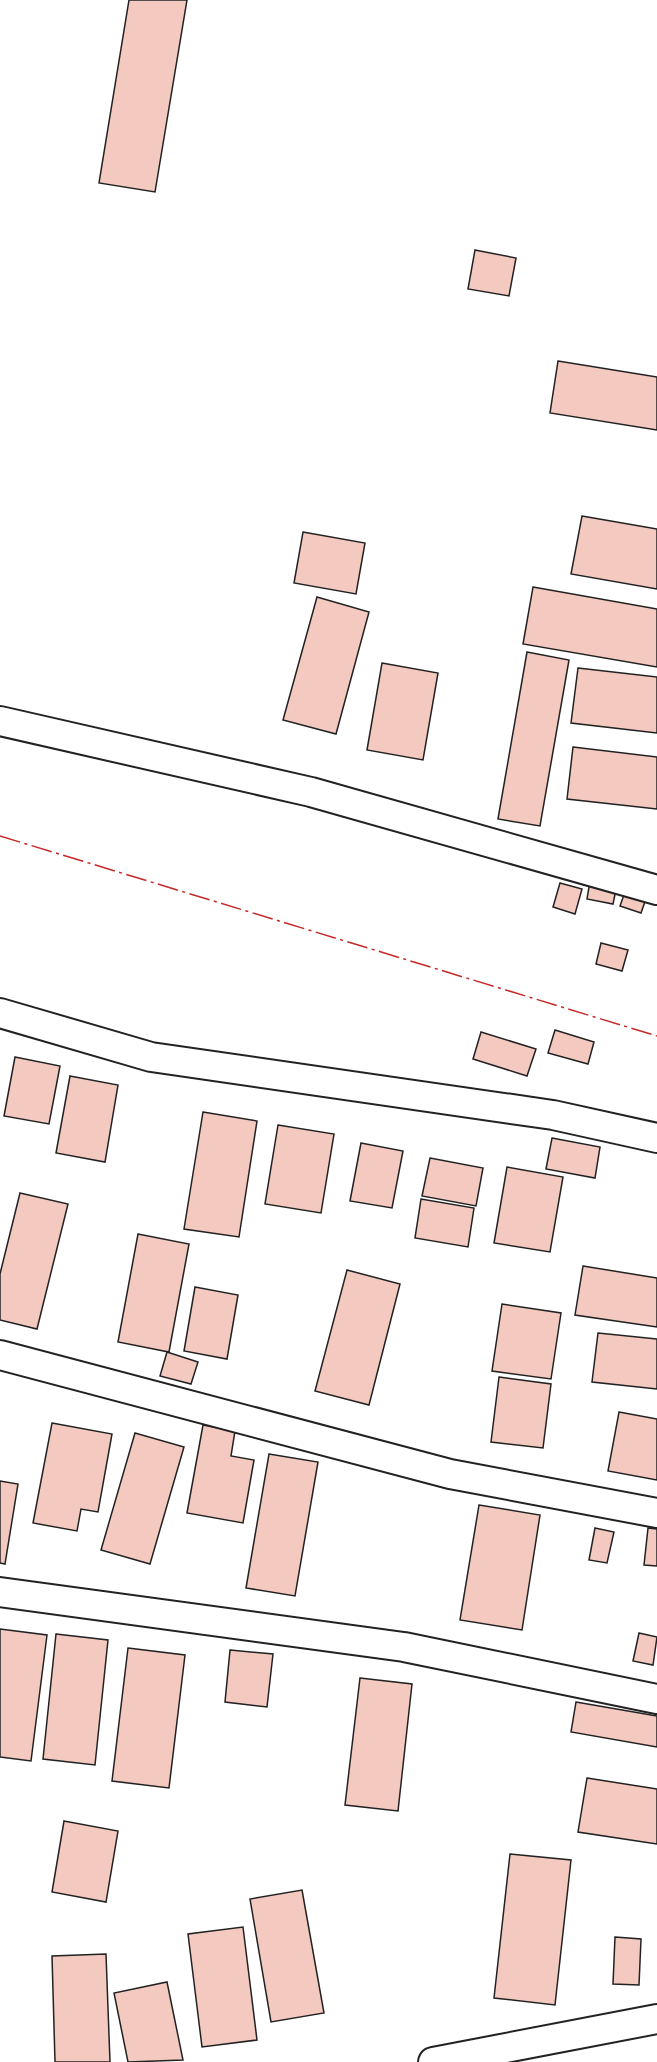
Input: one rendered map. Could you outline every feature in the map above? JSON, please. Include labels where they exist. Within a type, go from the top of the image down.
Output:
[{"type":"street","points":[[0,722],[311,792],[657,890]]},
{"type":"street","points":[[0,1013],[151,1057],[554,1115],[657,1138]]},
{"type":"street","points":[[0,1355],[450,1474],[657,1513]]},
{"type":"street","points":[[0,1592],[404,1647],[657,1699]]},
{"type":"street","points":[[433,2062],[657,2019]]},
{"type":"building","points":[[129,0],[187,0],[155,192],[99,183]]},
{"type":"building","points":[[475,250],[516,258],[509,296],[468,289]]},
{"type":"building","points":[[558,361],[657,377],[657,430],[550,413]]},
{"type":"building","points":[[582,516],[657,529],[657,589],[571,574]]},
{"type":"building","points":[[303,532],[365,543],[356,594],[294,583]]},
{"type":"building","points":[[533,587],[657,609],[657,667],[523,644]]},
{"type":"building","points":[[317,597],[369,612],[336,734],[283,720]]},
{"type":"building","points":[[527,652],[569,660],[540,826],[498,819]]},
{"type":"building","points":[[382,663],[438,673],[423,760],[367,750]]},
{"type":"building","points":[[578,668],[657,677],[657,733],[571,723]]},
{"type":"building","points":[[573,747],[657,757],[657,809],[567,799]]},
{"type":"building","points":[[591,875],[618,880],[613,904],[587,899]]},
{"type":"building","points":[[560,883],[582,889],[575,914],[553,907]]},
{"type":"building","points":[[626,889],[647,896],[641,913],[620,906]]},
{"type":"building","points":[[601,943],[628,950],[622,971],[596,964]]},
{"type":"building","points":[[555,1030],[594,1042],[588,1064],[548,1053]]},
{"type":"building","points":[[481,1032],[536,1049],[527,1076],[473,1059]]},
{"type":"building","points":[[15,1057],[60,1066],[49,1124],[4,1116]]},
{"type":"building","points":[[70,1076],[118,1085],[105,1162],[56,1153]]},
{"type":"building","points":[[203,1112],[257,1121],[239,1237],[184,1229]]},
{"type":"building","points":[[278,1125],[334,1134],[321,1213],[265,1204]]},
{"type":"building","points":[[552,1138],[600,1147],[595,1178],[546,1169]]},
{"type":"building","points":[[361,1143],[403,1151],[392,1208],[350,1201]]},
{"type":"building","points":[[430,1158],[483,1168],[476,1206],[422,1196]]},
{"type":"building","points":[[507,1167],[563,1177],[550,1252],[494,1243]]},
{"type":"building","points":[[20,1193],[68,1204],[37,1329],[0,1320],[0,1274]]},
{"type":"building","points":[[421,1199],[474,1208],[468,1247],[415,1238]]},
{"type":"building","points":[[138,1234],[189,1244],[169,1352],[118,1342]]},
{"type":"building","points":[[583,1266],[657,1278],[657,1327],[575,1315]]},
{"type":"building","points":[[347,1270],[400,1284],[369,1405],[315,1391]]},
{"type":"building","points":[[195,1287],[238,1295],[227,1359],[184,1351]]},
{"type":"building","points":[[502,1304],[561,1313],[551,1379],[492,1371]]},
{"type":"building","points":[[598,1333],[657,1339],[657,1389],[592,1382]]},
{"type":"building","points":[[167,1352],[198,1362],[191,1384],[160,1376]]},
{"type":"building","points":[[499,1377],[551,1384],[543,1448],[491,1442]]},
{"type":"building","points":[[619,1412],[657,1419],[657,1480],[608,1471]]},
{"type":"building","points":[[52,1423],[112,1434],[98,1512],[81,1509],[77,1531],[33,1523]]},
{"type":"building","points":[[203,1425],[235,1431],[231,1456],[254,1460],[243,1523],[187,1513]]},
{"type":"building","points":[[135,1433],[184,1447],[150,1564],[101,1550]]},
{"type":"building","points":[[269,1454],[318,1462],[295,1596],[246,1588]]},
{"type":"building","points":[[0,1481],[18,1484],[5,1564],[0,1563]]},
{"type":"building","points":[[479,1505],[540,1515],[522,1630],[460,1620]]},
{"type":"building","points":[[595,1528],[614,1532],[607,1563],[589,1560]]},
{"type":"building","points":[[648,1528],[657,1529],[657,1566],[644,1565]]},
{"type":"building","points":[[0,1629],[47,1635],[31,1761],[0,1757]]},
{"type":"building","points":[[639,1633],[657,1637],[653,1665],[633,1661]]},
{"type":"building","points":[[56,1634],[108,1640],[95,1765],[43,1759]]},
{"type":"building","points":[[128,1648],[185,1655],[169,1788],[112,1781]]},
{"type":"building","points":[[230,1650],[273,1654],[267,1707],[225,1702]]},
{"type":"building","points":[[360,1678],[412,1684],[398,1811],[345,1805]]},
{"type":"building","points":[[576,1702],[657,1716],[657,1747],[571,1732]]},
{"type":"building","points":[[587,1778],[657,1789],[657,1844],[578,1832]]},
{"type":"building","points":[[64,1821],[118,1831],[106,1902],[52,1892]]},
{"type":"building","points":[[510,1854],[571,1860],[555,2005],[494,1998]]},
{"type":"building","points":[[302,1890],[324,2013],[271,2022],[250,1899]]},
{"type":"building","points":[[243,1927],[257,2040],[202,2047],[188,1934]]},
{"type":"building","points":[[615,1937],[641,1939],[639,1985],[613,1984]]},
{"type":"building","points":[[106,1954],[110,2062],[55,2062],[52,1956]]},
{"type":"building","points":[[167,1982],[183,2060],[128,2062],[114,1993]]},
{"type":"power","points":[[0,836],[657,1036]]}]
